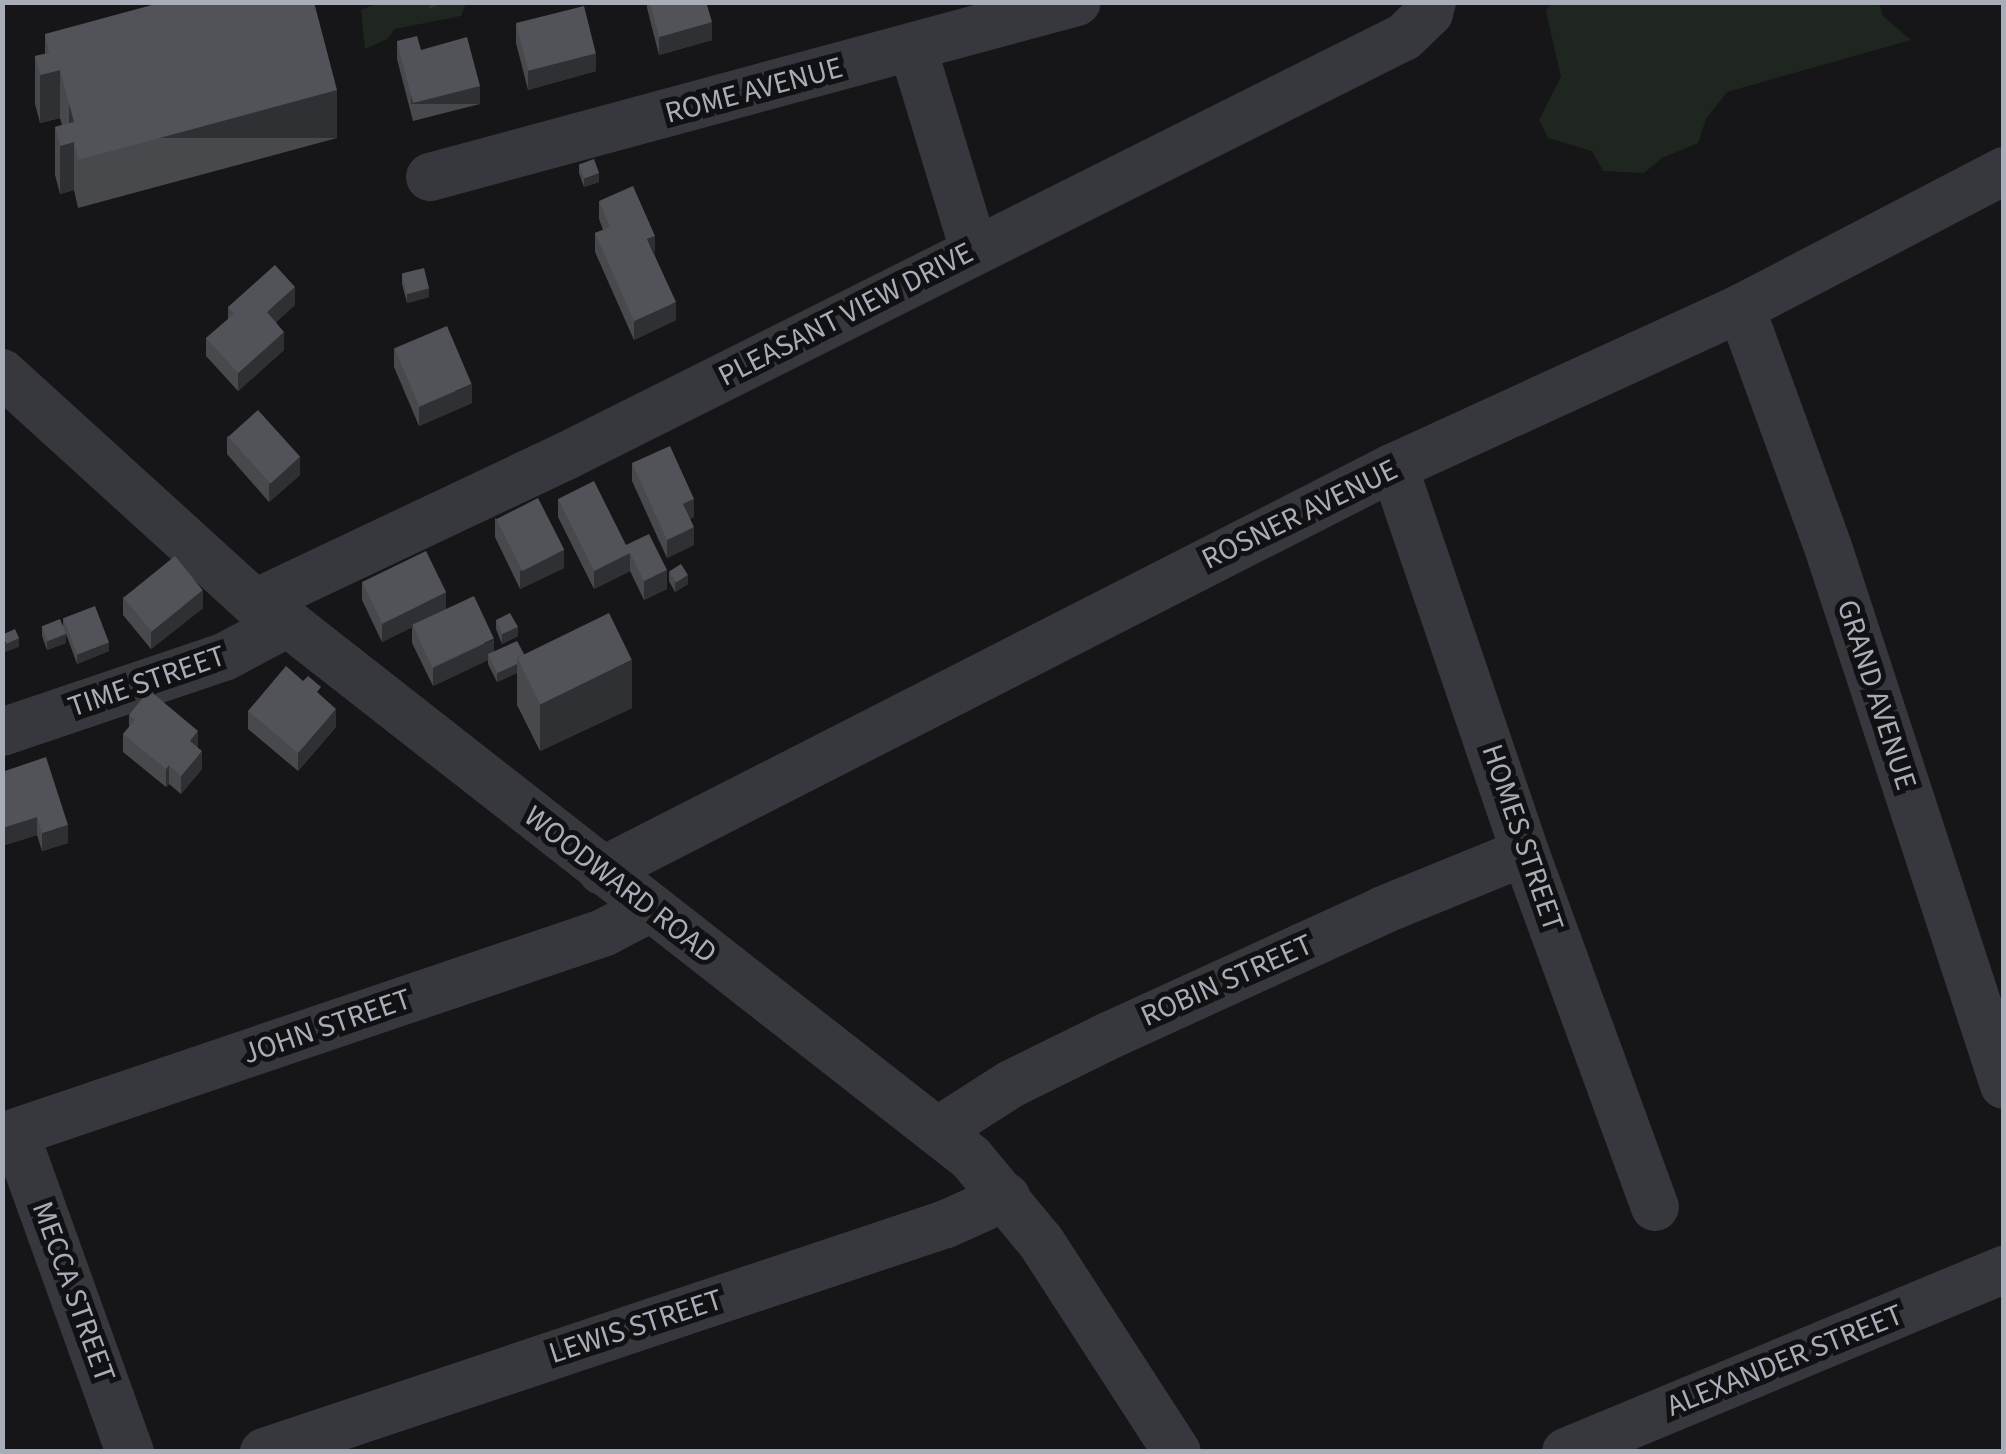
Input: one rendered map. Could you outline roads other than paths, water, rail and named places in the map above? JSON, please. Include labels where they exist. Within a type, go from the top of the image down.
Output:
[{"type":"street","name":"ROME AVENUE","points":[[430,176],[1077,2]]},
{"type":"street","name":"PLEASANT VIEW DRIVE","points":[[272,613],[566,456],[1404,37],[1430,8]]},
{"type":"street","points":[[912,48],[974,250]]},
{"type":"street","name":"ROSNER AVENUE","points":[[602,871],[1394,468],[1741,308],[2004,171]]},
{"type":"street","name":"GRAND AVENUE","points":[[1741,308],[1828,548],[2004,1085]]},
{"type":"street","name":"WOODWARD ROAD","points":[[2,373],[272,613],[648,909],[939,1130],[1006,1197],[1040,1242],[1176,1452]]},
{"type":"street","name":"HOMES STREET","points":[[1394,468],[1654,1207]]},
{"type":"street","name":"TIME STREET","points":[[2,732],[224,657],[272,613]]},
{"type":"street","name":"ROBIN STREET","points":[[939,1130],[1011,1084],[1104,1038],[1384,910],[1526,852]]},
{"type":"street","name":"JOHN STREET","points":[[8,1135],[604,933],[648,909]]},
{"type":"street","name":"MECCA STREET","points":[[8,1135],[130,1452]]},
{"type":"street","name":"LEWIS STREET","points":[[264,1452],[946,1224],[1006,1197]]},
{"type":"street","name":"ALEXANDER STREET","points":[[1566,1452],[2004,1270]]}]
